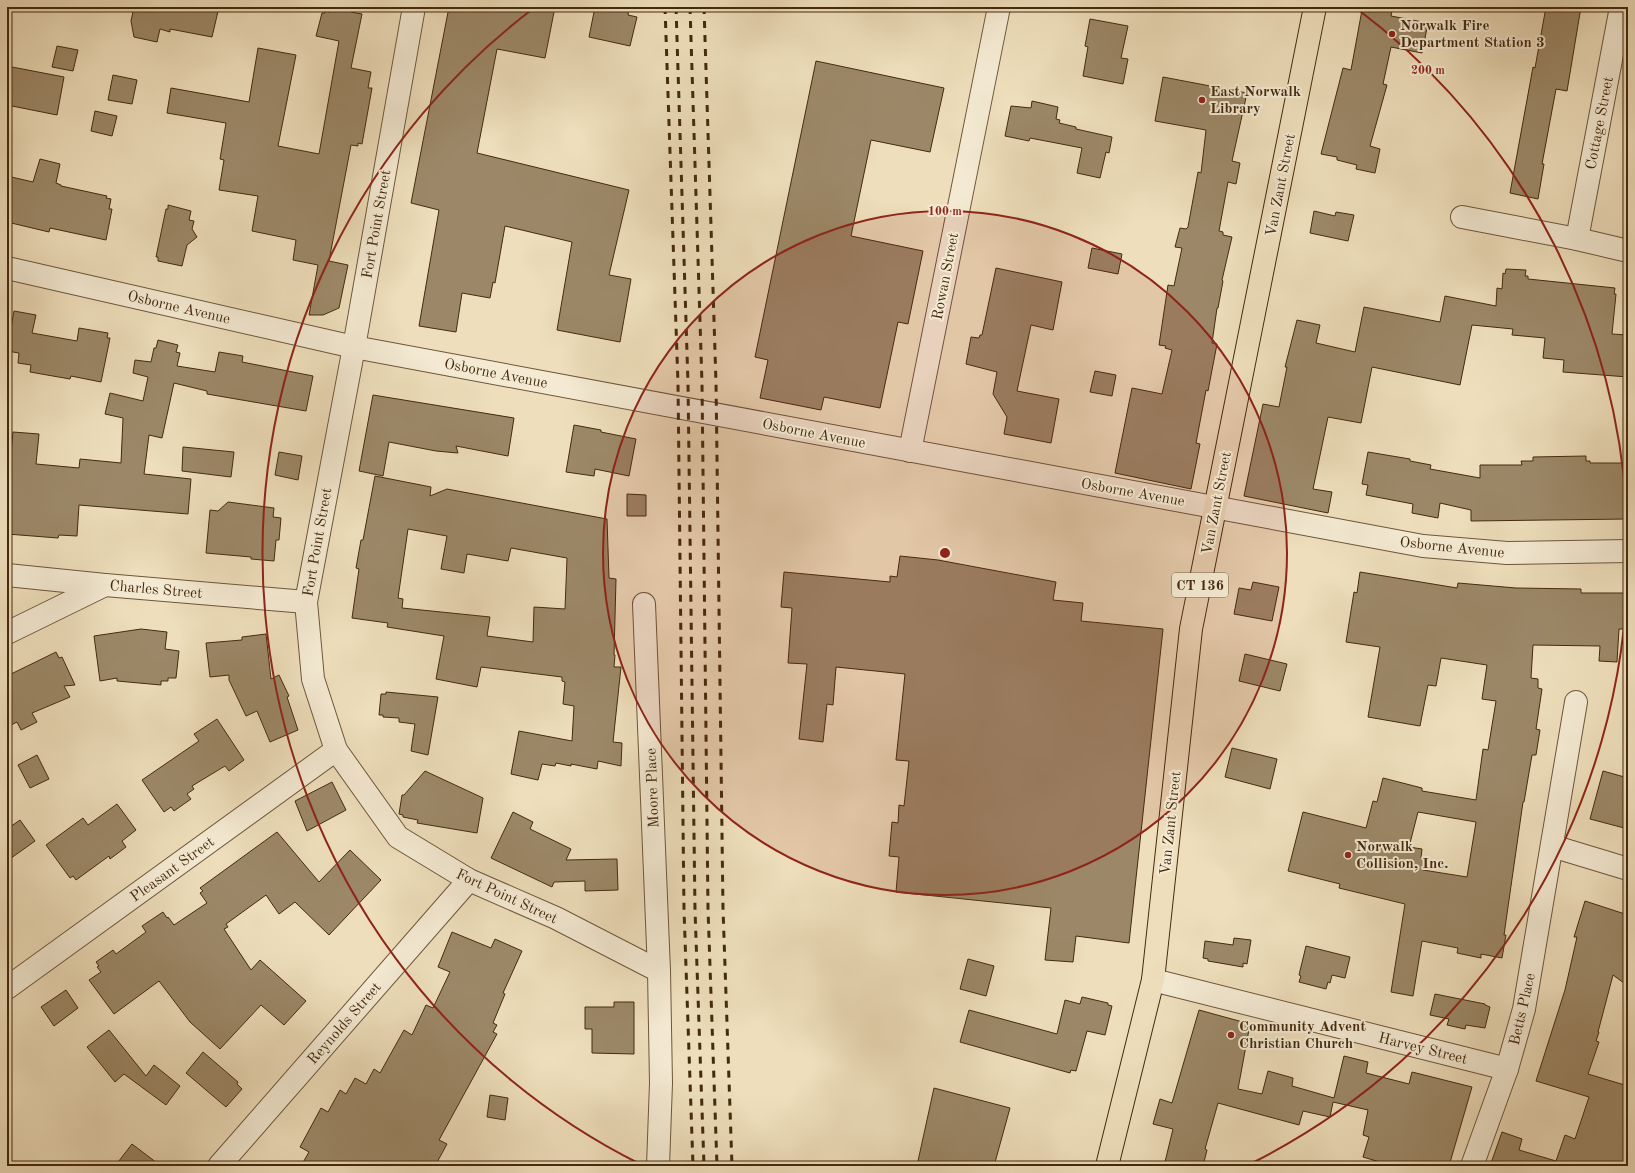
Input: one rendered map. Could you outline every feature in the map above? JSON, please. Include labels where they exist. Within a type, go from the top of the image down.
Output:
[{"type":"main road","name":"Van Zant Street","points":[[1107,1166],[1153,980],[1191,629],[1315,7]]},
{"type":"street","name":"Fort Point Street","points":[[414,7],[354,347],[306,602],[313,680],[336,750],[398,838],[469,880],[556,918],[659,971]]},
{"type":"street","name":"Rowan Street","points":[[910,451],[998,7]]},
{"type":"street","name":"Cottage Street","points":[[1577,239],[1621,7]]},
{"type":"street","points":[[1462,217],[1577,239],[1628,251]]},
{"type":"street","name":"Osborne Avenue","points":[[7,268],[354,347],[1423,546],[1507,553],[1628,552]]},
{"type":"street","name":"Charles Street","points":[[7,575],[104,585],[306,602]]},
{"type":"street","points":[[7,633],[104,585]]},
{"type":"street","name":"Moore Place","points":[[644,604],[659,971]]},
{"type":"street","name":"Betts Place","points":[[1472,1166],[1507,1069],[1524,1009],[1576,702]]},
{"type":"street","name":"Pleasant Street","points":[[7,988],[336,750]]},
{"type":"street","points":[[1552,846],[1628,869]]},
{"type":"street","name":"Reynolds Street","points":[[219,1166],[469,880]]},
{"type":"street","points":[[658,1166],[661,1083],[659,971]]},
{"type":"street","name":"Harvey Street","points":[[1153,980],[1507,1069]]},
{"type":"building","points":[[134,7],[219,7],[212,37],[170,29],[170,32],[160,29],[157,42],[134,37],[131,21]]},
{"type":"building","points":[[331,7],[351,10],[351,12],[362,14],[351,68],[371,72],[368,88],[372,88],[362,144],[358,143],[358,146],[351,145],[329,261],[348,265],[339,308],[323,315],[309,315],[318,265],[293,260],[296,240],[252,231],[258,196],[219,190],[224,160],[220,159],[226,123],[167,113],[171,88],[249,102],[258,48],[296,55],[278,146],[319,154],[339,41],[316,36],[322,13],[325,13],[325,11],[330,12]]},
{"type":"building","points":[[449,7],[555,7],[545,58],[497,49],[477,153],[629,190],[609,275],[631,279],[620,342],[557,330],[572,242],[505,226],[495,283],[493,282],[490,298],[462,293],[456,332],[419,326],[439,210],[411,203]]},
{"type":"building","points":[[595,7],[629,7],[628,15],[637,17],[630,46],[589,37]]},
{"type":"building","points":[[1371,7],[1392,10],[1391,16],[1428,23],[1422,53],[1391,47],[1383,84],[1387,85],[1370,146],[1380,149],[1375,173],[1356,169],[1357,165],[1337,160],[1337,157],[1321,154],[1343,68],[1351,70],[1362,10],[1370,12]]},
{"type":"building","points":[[1546,7],[1581,7],[1567,91],[1556,89],[1542,164],[1544,164],[1538,199],[1510,193],[1533,67],[1535,68]]},
{"type":"building","points":[[1090,19],[1128,26],[1121,58],[1128,59],[1123,84],[1083,76],[1088,47],[1085,46]]},
{"type":"building","points":[[57,46],[78,50],[73,71],[52,67]]},
{"type":"building","points":[[816,61],[944,88],[930,152],[871,140],[851,236],[923,251],[908,324],[898,322],[880,408],[824,397],[821,410],[760,398],[768,360],[755,357]]},
{"type":"building","points":[[7,66],[64,77],[57,115],[7,105]]},
{"type":"building","points":[[113,75],[137,80],[132,104],[108,100]]},
{"type":"building","points":[[1163,77],[1247,93],[1232,161],[1240,163],[1236,184],[1228,182],[1219,231],[1223,232],[1223,235],[1232,237],[1217,308],[1212,343],[1217,344],[1208,391],[1206,390],[1196,443],[1200,444],[1191,489],[1115,473],[1132,388],[1162,394],[1172,350],[1165,348],[1166,346],[1159,345],[1168,285],[1174,286],[1182,248],[1175,247],[1180,228],[1186,229],[1188,227],[1198,172],[1201,173],[1206,130],[1155,121]]},
{"type":"building","points":[[1032,101],[1058,107],[1056,119],[1060,120],[1059,123],[1076,127],[1076,129],[1112,137],[1109,153],[1106,152],[1100,178],[1077,173],[1082,148],[1030,138],[1029,141],[1005,136],[1011,106],[1031,108]]},
{"type":"building","points":[[95,111],[117,116],[112,136],[91,131]]},
{"type":"building","points":[[40,159],[60,164],[56,183],[61,186],[107,196],[106,198],[111,199],[109,209],[112,209],[106,240],[50,228],[49,232],[7,222],[7,176],[33,182]]},
{"type":"building","points":[[168,205],[191,211],[189,220],[194,221],[192,229],[197,237],[187,245],[182,266],[158,261],[158,257],[156,257]]},
{"type":"building","points":[[1314,211],[1335,216],[1336,212],[1354,215],[1348,241],[1310,233]]},
{"type":"building","points":[[1092,248],[1122,254],[1118,274],[1088,268]]},
{"type":"building","points":[[996,268],[1062,282],[1053,330],[1031,325],[1017,391],[1059,399],[1051,443],[1004,434],[1007,417],[993,394],[997,372],[966,364],[971,337],[979,338],[980,335],[982,335]]},
{"type":"building","points":[[1506,269],[1526,270],[1525,276],[1528,276],[1528,279],[1615,288],[1614,294],[1616,294],[1612,334],[1628,335],[1628,377],[1563,372],[1564,360],[1543,358],[1545,338],[1512,335],[1513,329],[1472,325],[1460,385],[1372,367],[1361,423],[1328,417],[1313,489],[1332,492],[1328,513],[1244,496],[1263,404],[1279,407],[1287,367],[1285,367],[1297,320],[1320,325],[1316,343],[1355,352],[1364,307],[1440,322],[1445,296],[1496,306],[1497,288],[1502,289],[1503,273],[1505,274]]},
{"type":"building","points":[[14,311],[36,315],[32,333],[77,341],[79,328],[108,333],[107,338],[110,338],[101,382],[71,376],[70,379],[30,372],[31,365],[18,363],[19,353],[7,351]]},
{"type":"building","points":[[158,340],[178,345],[176,352],[180,353],[177,366],[215,372],[219,352],[243,356],[242,362],[313,376],[306,411],[207,394],[207,391],[174,383],[162,438],[149,435],[144,474],[191,479],[188,514],[79,505],[77,536],[59,535],[58,538],[7,534],[7,493],[13,432],[39,434],[36,464],[79,468],[80,459],[121,463],[123,418],[105,414],[110,393],[143,401],[148,377],[133,373],[135,360],[151,362],[154,348],[156,348]]},
{"type":"building","points":[[1095,371],[1116,375],[1112,396],[1090,392]]},
{"type":"building","points":[[373,395],[514,418],[508,456],[456,446],[458,453],[436,451],[389,442],[383,476],[359,471]]},
{"type":"building","points":[[574,425],[636,439],[629,476],[595,469],[594,476],[566,472]]},
{"type":"building","points":[[183,447],[234,452],[231,477],[182,471]]},
{"type":"building","points":[[279,452],[302,456],[298,480],[275,475]]},
{"type":"building","points":[[1368,452],[1410,459],[1410,461],[1431,465],[1430,469],[1480,478],[1480,465],[1522,465],[1521,461],[1533,461],[1533,457],[1586,456],[1586,461],[1590,461],[1590,463],[1627,463],[1628,519],[1471,521],[1471,510],[1440,503],[1438,518],[1412,513],[1413,504],[1366,495],[1368,485],[1362,484]]},
{"type":"building","points":[[375,476],[431,487],[430,496],[447,489],[607,519],[609,578],[616,579],[614,667],[621,667],[613,742],[622,743],[621,766],[598,761],[597,769],[571,764],[571,766],[556,763],[555,766],[542,764],[538,780],[511,774],[519,731],[572,741],[574,706],[563,704],[565,682],[562,681],[562,677],[481,667],[477,687],[436,679],[444,636],[387,627],[388,623],[352,618],[359,569],[356,568],[361,540],[363,540]],"holes":[[[408,529],[447,536],[441,569],[464,573],[467,554],[508,561],[511,548],[567,558],[565,609],[534,607],[533,642],[487,636],[490,617],[402,608],[403,599],[398,598]]]},
{"type":"building","points":[[627,494],[646,495],[646,516],[627,516]]},
{"type":"building","points":[[228,502],[274,508],[273,517],[281,518],[279,540],[276,540],[274,561],[251,559],[251,557],[206,553],[210,510],[218,511]]},
{"type":"building","points":[[900,556],[938,560],[1056,582],[1053,600],[1083,603],[1081,621],[1163,629],[1129,943],[1076,936],[1073,962],[1045,960],[1051,908],[896,892],[899,857],[889,856],[892,822],[898,823],[899,805],[904,806],[909,761],[896,760],[905,674],[836,667],[833,705],[827,704],[823,742],[799,739],[807,664],[788,663],[792,608],[781,607],[784,572],[890,582],[890,576],[897,577]]},
{"type":"building","points":[[1360,572],[1457,588],[1458,583],[1516,588],[1581,589],[1581,593],[1628,593],[1628,629],[1619,629],[1617,662],[1599,661],[1600,646],[1533,645],[1531,678],[1538,679],[1538,688],[1542,689],[1536,729],[1540,730],[1536,755],[1532,755],[1523,802],[1502,958],[1481,954],[1481,958],[1457,953],[1458,948],[1422,941],[1413,996],[1391,992],[1405,904],[1339,888],[1340,884],[1288,871],[1303,812],[1366,828],[1373,801],[1377,802],[1383,778],[1422,788],[1422,791],[1476,800],[1483,749],[1488,750],[1496,701],[1482,699],[1487,665],[1441,658],[1436,686],[1428,685],[1420,726],[1368,717],[1380,647],[1346,642],[1354,592],[1357,593]],"holes":[[[1418,812],[1476,822],[1467,877],[1423,870],[1425,859],[1421,858],[1422,849],[1409,847]]]},
{"type":"building","points":[[1253,582],[1279,587],[1272,621],[1234,614],[1239,588],[1251,590]]},
{"type":"building","points":[[141,629],[167,632],[165,649],[179,651],[176,678],[168,678],[168,681],[161,681],[161,685],[117,681],[117,678],[100,681],[94,636]]},
{"type":"building","points":[[266,634],[271,679],[279,675],[289,696],[287,697],[298,730],[270,742],[257,711],[246,716],[229,680],[229,675],[210,677],[206,643],[242,640],[242,637]]},
{"type":"building","points":[[56,652],[59,658],[62,657],[75,685],[64,686],[70,697],[32,713],[37,722],[21,730],[17,722],[7,727],[7,676]]},
{"type":"building","points":[[1245,654],[1287,664],[1280,691],[1239,681]]},
{"type":"building","points":[[386,692],[438,697],[428,755],[411,751],[415,724],[399,722],[399,718],[383,717],[383,715],[379,715],[381,694],[386,694]]},
{"type":"building","points":[[217,719],[244,760],[229,771],[225,766],[192,786],[194,789],[187,794],[191,799],[174,811],[171,807],[164,812],[142,780],[199,741],[194,734]]},
{"type":"building","points":[[1232,748],[1277,759],[1270,789],[1225,777]]},
{"type":"building","points":[[37,755],[49,779],[30,788],[18,765]]},
{"type":"building","points":[[425,771],[483,798],[477,833],[417,823],[418,820],[403,817],[403,815],[399,814],[402,795],[404,795]]},
{"type":"building","points":[[1603,771],[1628,778],[1628,829],[1590,819]]},
{"type":"building","points":[[332,782],[346,810],[307,831],[295,801]]},
{"type":"building","points":[[117,804],[136,830],[122,841],[126,847],[110,859],[109,856],[76,880],[73,876],[70,878],[46,845],[83,818],[88,825]]},
{"type":"building","points":[[513,812],[533,822],[530,829],[571,849],[566,860],[617,859],[618,890],[585,891],[585,881],[554,882],[552,887],[491,858]]},
{"type":"building","points":[[20,820],[35,841],[7,861],[7,829]]},
{"type":"building","points":[[277,832],[319,882],[350,850],[381,880],[329,935],[295,902],[279,914],[266,895],[226,924],[228,927],[224,929],[251,970],[260,960],[306,1001],[284,1025],[261,1005],[220,1049],[190,1022],[159,981],[114,1014],[89,980],[101,972],[97,967],[99,966],[96,962],[113,950],[116,954],[146,932],[142,926],[163,912],[174,925],[207,903],[200,893],[203,891],[200,888]]},
{"type":"building","points":[[1585,901],[1628,915],[1628,986],[1613,975],[1596,1041],[1599,1042],[1588,1074],[1628,1086],[1628,1166],[1490,1166],[1502,1132],[1522,1139],[1519,1150],[1556,1161],[1565,1135],[1575,1139],[1589,1097],[1536,1081],[1565,990],[1577,937],[1574,937]]},
{"type":"building","points":[[452,932],[491,948],[495,939],[522,951],[503,993],[505,994],[493,1023],[497,1025],[493,1032],[497,1034],[439,1140],[447,1144],[435,1166],[301,1166],[309,1152],[300,1147],[321,1108],[328,1112],[340,1090],[346,1094],[355,1078],[366,1084],[374,1069],[380,1073],[404,1030],[412,1035],[426,1005],[433,1008],[450,972],[438,967]]},
{"type":"building","points":[[1234,938],[1251,940],[1247,964],[1243,963],[1243,967],[1208,961],[1208,959],[1203,958],[1205,941],[1233,945]]},
{"type":"building","points":[[1306,946],[1350,957],[1345,978],[1332,975],[1330,983],[1328,982],[1326,989],[1299,982],[1301,976],[1299,975]]},
{"type":"building","points":[[968,959],[994,966],[986,996],[960,989]]},
{"type":"building","points":[[66,990],[78,1008],[54,1026],[41,1007]]},
{"type":"building","points":[[1435,994],[1485,1004],[1490,1007],[1485,1028],[1466,1025],[1465,1029],[1447,1025],[1449,1019],[1430,1015]]},
{"type":"building","points":[[1082,997],[1108,1003],[1108,1005],[1112,1006],[1105,1035],[1087,1031],[1076,1071],[1071,1070],[1070,1073],[960,1042],[969,1010],[1057,1034],[1065,1000],[1080,1004]]},
{"type":"building","points":[[614,1002],[634,1002],[634,1054],[592,1053],[592,1029],[585,1029],[585,1007],[614,1007]]},
{"type":"building","points":[[1199,1010],[1250,1024],[1238,1089],[1262,1094],[1268,1071],[1293,1078],[1292,1086],[1334,1098],[1344,1056],[1368,1062],[1366,1073],[1409,1084],[1412,1072],[1472,1087],[1449,1166],[1393,1166],[1363,1157],[1369,1137],[1363,1135],[1368,1110],[1333,1102],[1330,1117],[1303,1111],[1299,1125],[1218,1103],[1205,1149],[1207,1150],[1203,1166],[1164,1166],[1173,1129],[1153,1124],[1160,1099],[1172,1103]]},
{"type":"building","points":[[109,1030],[146,1076],[154,1065],[180,1086],[166,1105],[124,1074],[115,1082],[87,1047]]},
{"type":"building","points":[[203,1052],[238,1082],[237,1084],[242,1089],[226,1107],[186,1073]]},
{"type":"building","points":[[934,1088],[1010,1108],[994,1166],[936,1166],[918,1161]]},
{"type":"building","points":[[490,1095],[508,1098],[505,1120],[487,1117]]},
{"type":"building","points":[[132,1144],[161,1166],[115,1166]]},
{"type":"railway","points":[[665,7],[678,384],[684,910],[693,1166]]},
{"type":"railway","points":[[676,7],[688,384],[695,910],[704,1166]]},
{"type":"railway","points":[[690,7],[702,384],[708,909],[717,1166]]},
{"type":"railway","points":[[704,7],[716,383],[723,909],[732,1166]]},
{"type":"place","name":"Norwalk Fire Department Station 3","points":[[1392,34]]},
{"type":"place","name":"East Norwalk Library","points":[[1202,100]]},
{"type":"place","name":"Norwalk Collision, Inc.","points":[[1348,855]]},
{"type":"place","name":"Community Advent Christian Church","points":[[1231,1035]]}]
